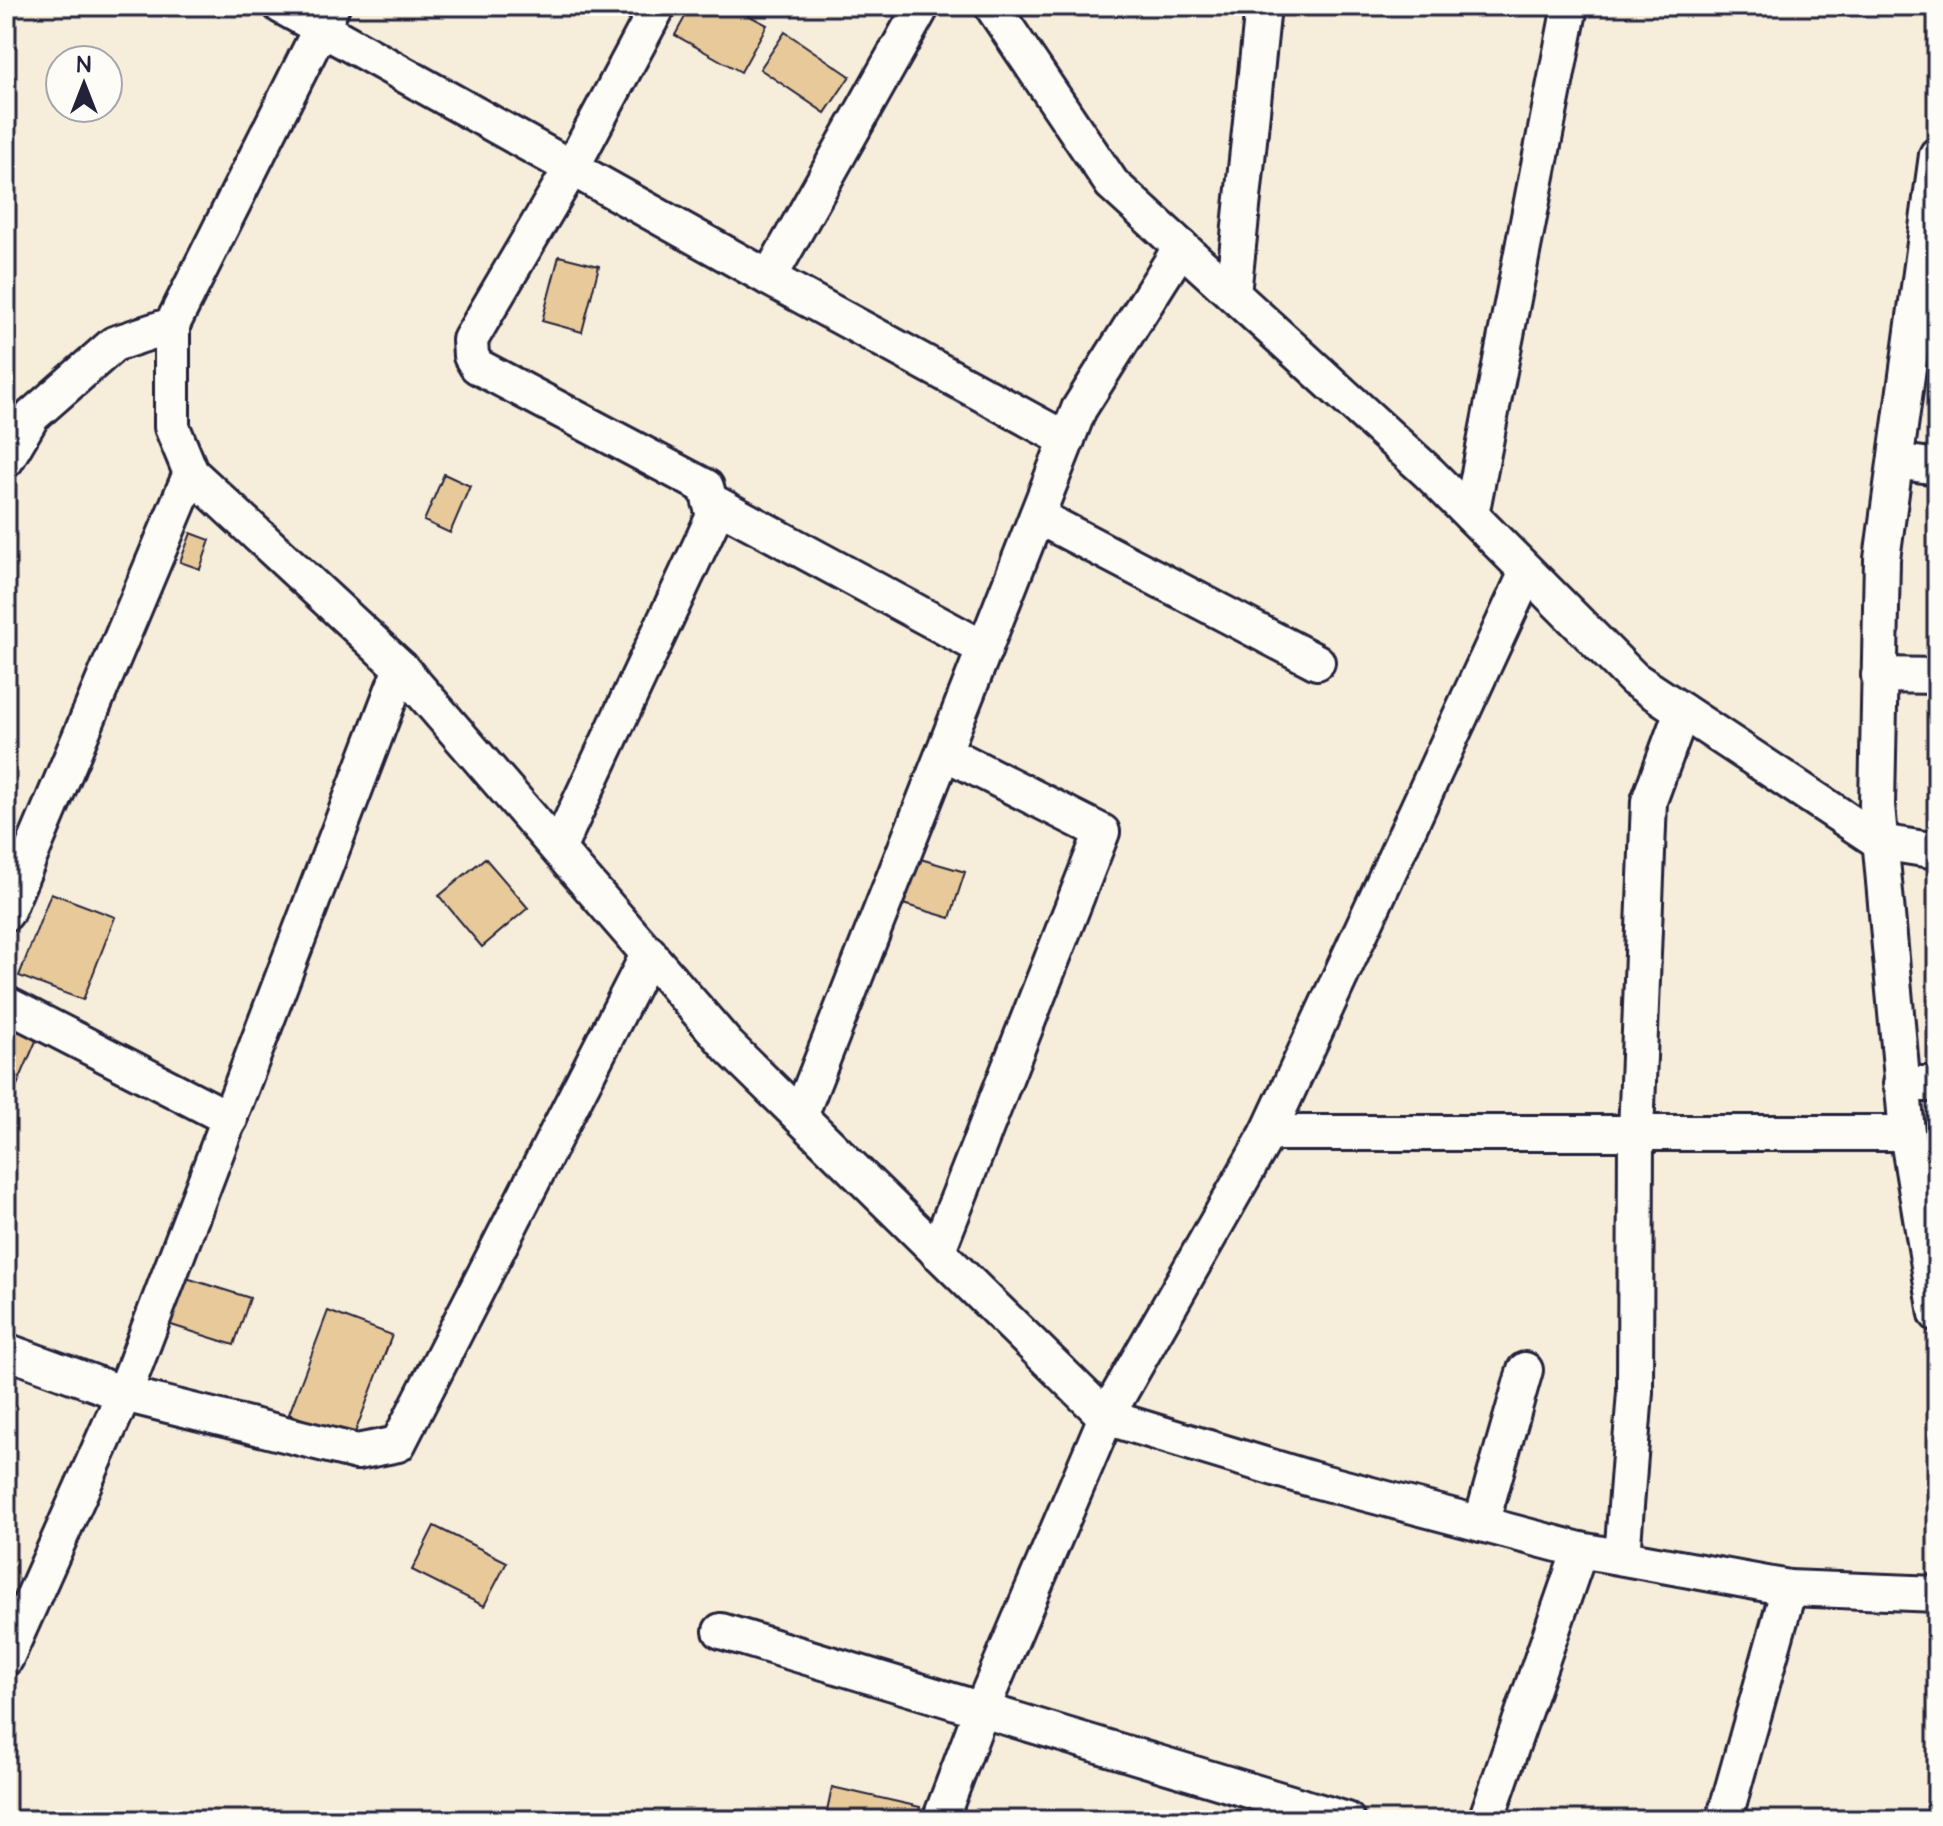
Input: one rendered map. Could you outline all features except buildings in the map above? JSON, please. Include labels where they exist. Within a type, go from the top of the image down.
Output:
[{"type":"street","points":[[281,6],[326,17],[572,167],[1067,440]]},
{"type":"street","points":[[558,849],[714,516],[706,487],[477,366],[471,356],[470,340],[572,167],[658,6]]},
{"type":"street","points":[[769,278],[922,6]]},
{"type":"street","points":[[992,6],[1112,184],[1429,473],[1634,679],[1880,842],[1937,851]]},
{"type":"street","points":[[1233,294],[1263,6]]},
{"type":"street","points":[[1471,515],[1570,6]]},
{"type":"street","points":[[326,17],[172,325],[172,427],[191,473],[401,668],[728,1046],[937,1252],[1106,1417],[1311,1479],[1580,1550],[1789,1588],[1937,1594]]},
{"type":"street","points":[[1935,1294],[1901,1084],[1877,805],[1882,559],[1931,244],[1937,155]]},
{"type":"street","points":[[800,1116],[1079,409],[1181,247]]},
{"type":"street","points":[[6,460],[32,416],[114,344],[172,325]]},
{"type":"street","points":[[1896,461],[1937,467]]},
{"type":"street","points":[[6,913],[191,473]]},
{"type":"street","points":[[711,501],[985,649]]},
{"type":"street","points":[[1037,516],[1317,662]]},
{"type":"street","points":[[940,1820],[981,1711],[1106,1417],[1268,1133],[1527,572]]},
{"type":"street","points":[[6,1658],[124,1394],[401,668]]},
{"type":"street","points":[[1879,675],[1937,676]]},
{"type":"street","points":[[1622,1557],[1635,1392],[1636,1133],[1649,801],[1682,711]]},
{"type":"street","points":[[937,1252],[1102,832],[944,752]]},
{"type":"street","points":[[6,1351],[124,1394],[357,1452],[398,1444],[649,953]]},
{"type":"street","points":[[6,1004],[230,1119]]},
{"type":"street","points":[[1901,1084],[1937,1084]]},
{"type":"street","points":[[1268,1133],[1907,1133]]},
{"type":"street","points":[[1481,1524],[1525,1370]]},
{"type":"street","points":[[1486,1820],[1580,1550]]},
{"type":"street","points":[[1724,1820],[1789,1588]]},
{"type":"street","points":[[721,1631],[1347,1820]]}]
